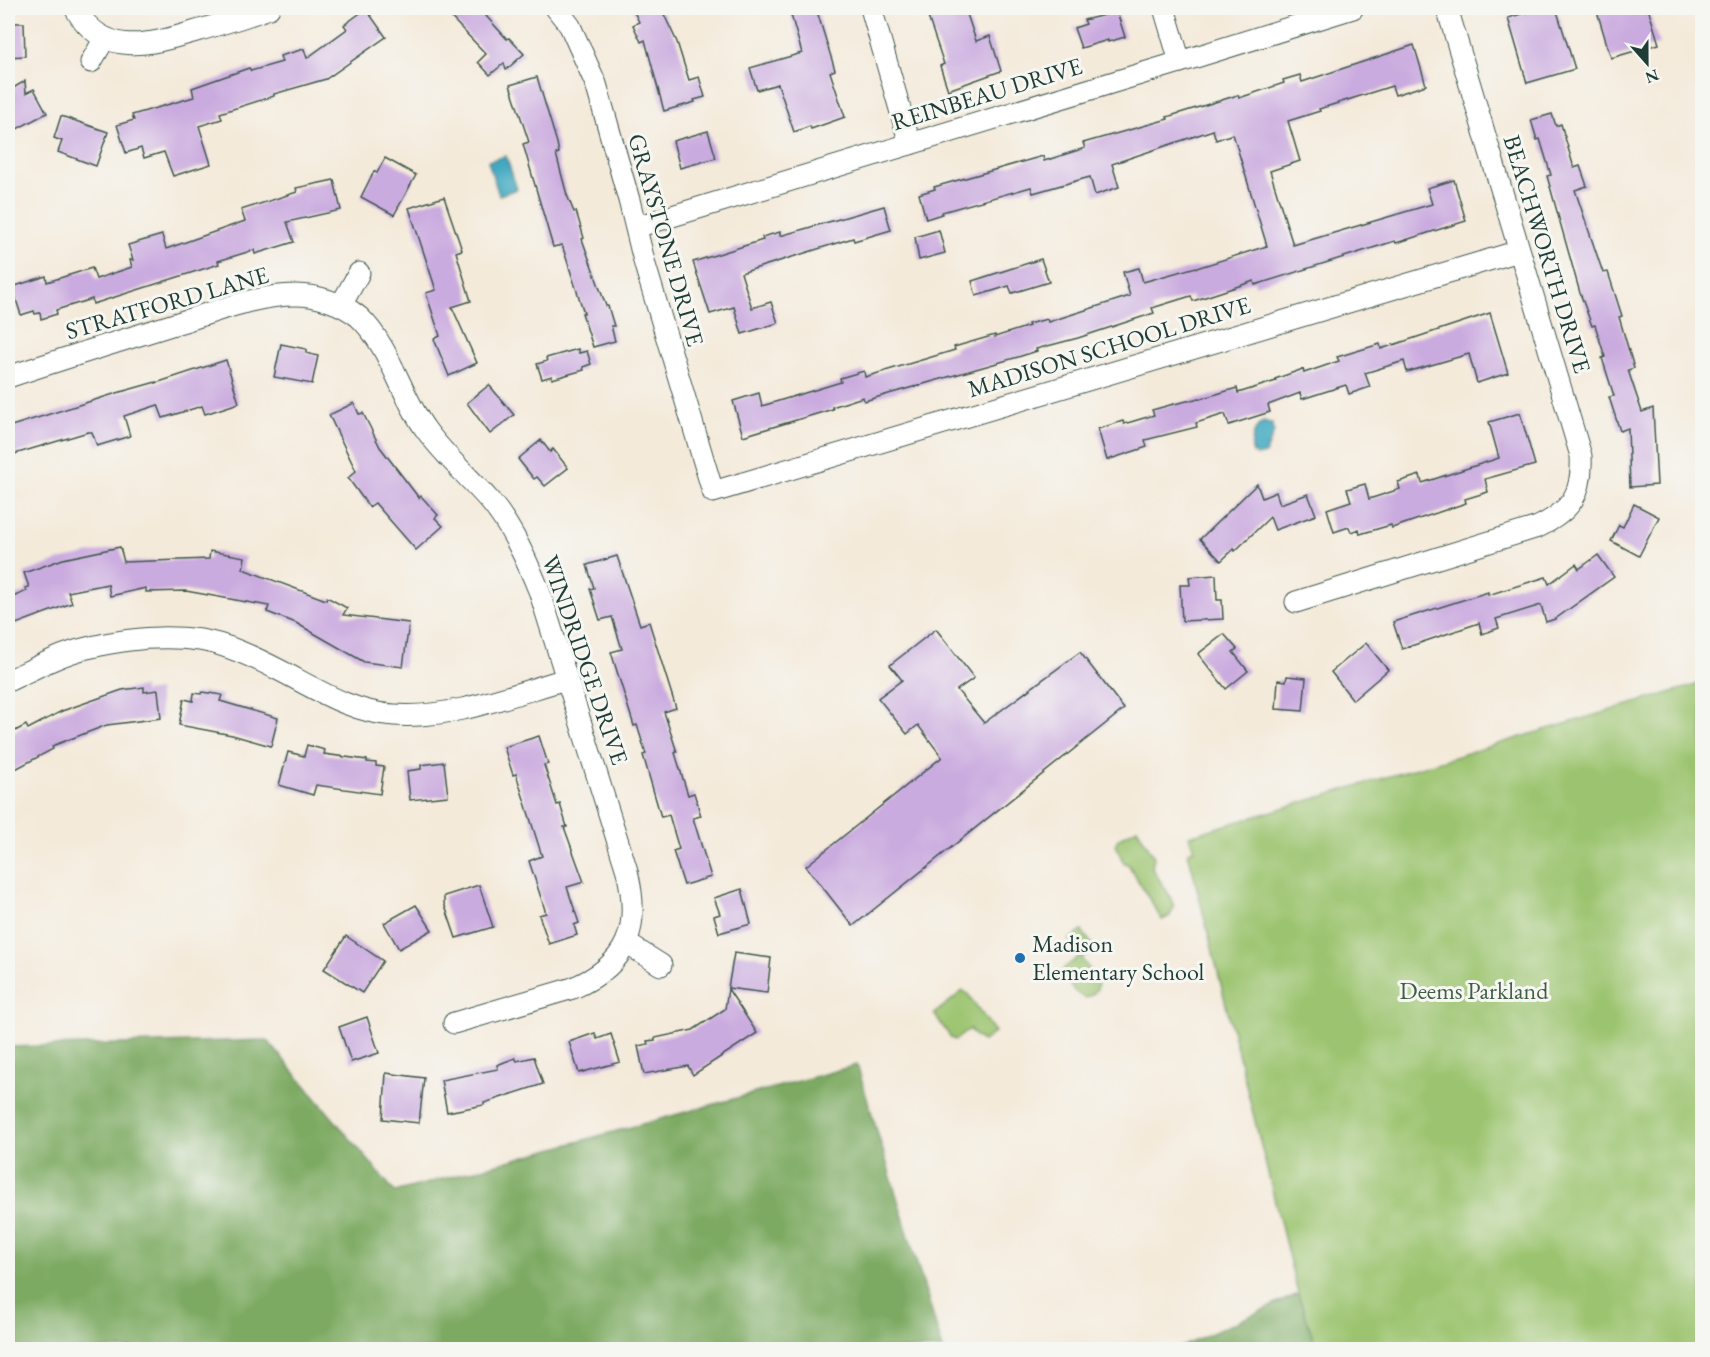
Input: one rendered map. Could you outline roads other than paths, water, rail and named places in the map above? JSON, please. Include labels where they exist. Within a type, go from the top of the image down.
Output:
[{"type":"street","points":[[75,8],[85,22],[111,40],[136,45],[155,43],[269,8]]},
{"type":"street","name":"GRAYSTONE DRIVE","points":[[556,8],[570,26],[596,84],[645,265],[713,492]]},
{"type":"street","points":[[871,8],[910,144]]},
{"type":"street","points":[[1164,8],[1180,62]]},
{"type":"street","name":"REINBEAU DRIVE","points":[[636,227],[1353,8]]},
{"type":"street","name":"BEACHWORTH DRIVE","points":[[1296,602],[1538,527],[1563,513],[1580,487],[1581,456],[1447,8]]},
{"type":"street","points":[[91,62],[111,40]]},
{"type":"street","name":"MADISON SCHOOL DRIVE","points":[[713,492],[1519,251]]},
{"type":"street","points":[[341,305],[359,273]]},
{"type":"street","name":"STRATFORD LANE","points":[[8,376],[252,300],[298,295],[320,298],[341,305]]},
{"type":"street","name":"WINDRIDGE DRIVE","points":[[341,305],[358,317],[372,332],[393,368],[408,402],[426,430],[491,502],[528,565],[540,593],[632,889],[634,908],[632,926],[626,943]]},
{"type":"street","points":[[8,681],[43,664],[85,648],[129,640],[166,639],[201,640],[221,646],[272,666],[356,708],[392,715],[426,716],[461,710],[566,679]]},
{"type":"street","points":[[454,1023],[590,981],[616,959],[626,943],[661,965]]},
{"type":"water","points":[[506,156],[517,189],[499,195],[488,161]]},
{"type":"water","points":[[1263,422],[1272,424],[1274,432],[1265,454],[1257,456],[1253,453],[1252,441],[1257,428]]},
{"type":"place","name":"Madison Elementary School","points":[[1020,958]]},
{"type":"park label","name":"Deems Parkland","points":[[1474,991]]}]
